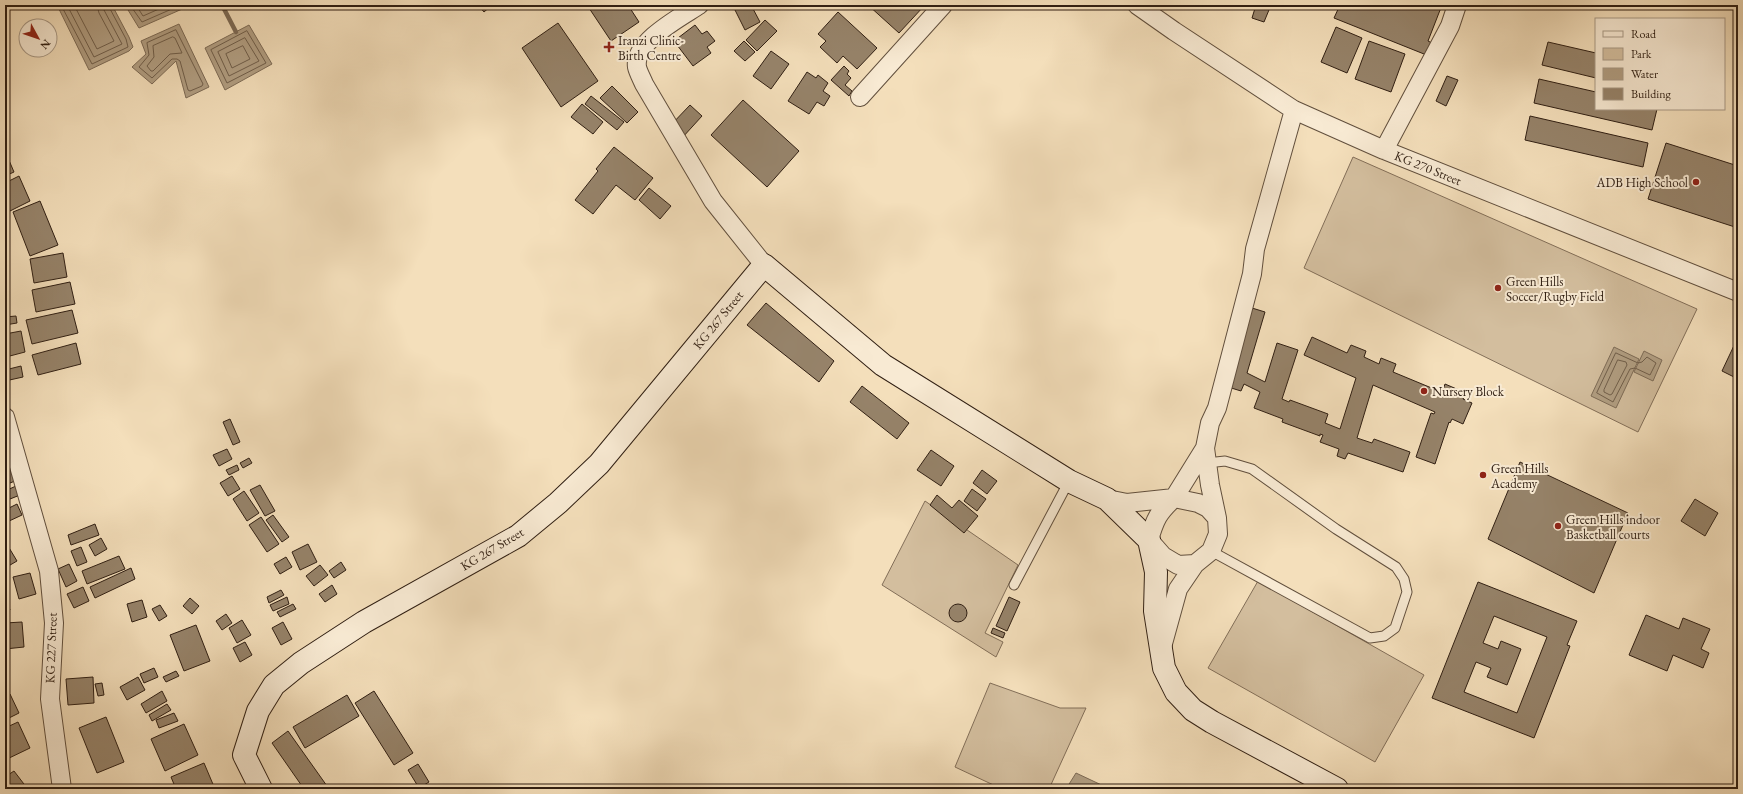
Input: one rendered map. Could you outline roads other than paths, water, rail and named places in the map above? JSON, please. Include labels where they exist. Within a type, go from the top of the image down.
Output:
[{"type":"street","points":[[699,5],[648,40],[639,52],[637,66],[644,84],[713,201],[764,264],[883,365],[1069,481],[1106,499],[1127,503],[1174,498],[1198,503],[1208,508],[1217,518]]},
{"type":"street","points":[[860,97],[943,5]]},
{"type":"street","name":"KG 270 Street","points":[[1137,5],[1294,110],[1384,150],[1738,292]]},
{"type":"street","points":[[1384,150],[1450,26],[1457,5]]},
{"type":"street","points":[[1162,647],[1178,589],[1195,564],[1211,551],[1218,534],[1217,518],[1206,456],[1210,423],[1217,408],[1252,274],[1255,249],[1294,110]]},
{"type":"street","name":"KG 267 Street","points":[[261,789],[244,755],[258,711],[274,685],[301,663],[364,622],[518,536],[558,503],[600,464],[764,264]]},
{"type":"street","name":"KG 227 Street","points":[[5,417],[49,571],[54,623],[50,699],[62,789]]},
{"type":"street","points":[[1206,456],[1174,498],[1162,509],[1155,520],[1149,540],[1156,572],[1155,611],[1162,647],[1164,668],[1176,692],[1193,710],[1337,789]]},
{"type":"street","points":[[1106,499],[1149,540],[1163,556],[1178,565],[1195,564]]},
{"type":"lane","points":[[1206,456],[1252,469],[1336,528],[1396,567],[1404,579],[1407,592],[1395,628],[1384,636],[1370,638],[1211,551]]},
{"type":"lane","points":[[1014,585],[1069,481]]},
{"type":"water","points":[[57,5],[112,5],[133,47],[129,51],[89,70]]},
{"type":"water","points":[[125,5],[189,5],[189,6],[139,28]]},
{"type":"water","points":[[179,24],[209,87],[186,98],[176,61],[152,84],[132,67],[146,54],[141,41]]},
{"type":"water","points":[[249,25],[272,64],[225,90],[205,48]]},
{"type":"water","points":[[1614,347],[1639,359],[1616,408],[1591,396]]},
{"type":"water","points":[[1644,351],[1662,360],[1653,381],[1634,372]]},
{"type":"water","points":[[1076,773],[1110,789],[1066,789]]},
{"type":"waterway","points":[[222,5],[236,32]]},
{"type":"place","name":"Iranzi Clinic- Birth Centre","points":[[609,47]]},
{"type":"place","name":"ADB High School","points":[[1696,182]]},
{"type":"place","name":"Green Hills Soccer/Rugby Field","points":[[1498,288]]},
{"type":"place","name":"Nursery Block","points":[[1424,391]]},
{"type":"place","name":"Green Hills Academy","points":[[1483,475]]},
{"type":"place","name":"Green Hills indoor Basketball courts","points":[[1558,526]]}]
